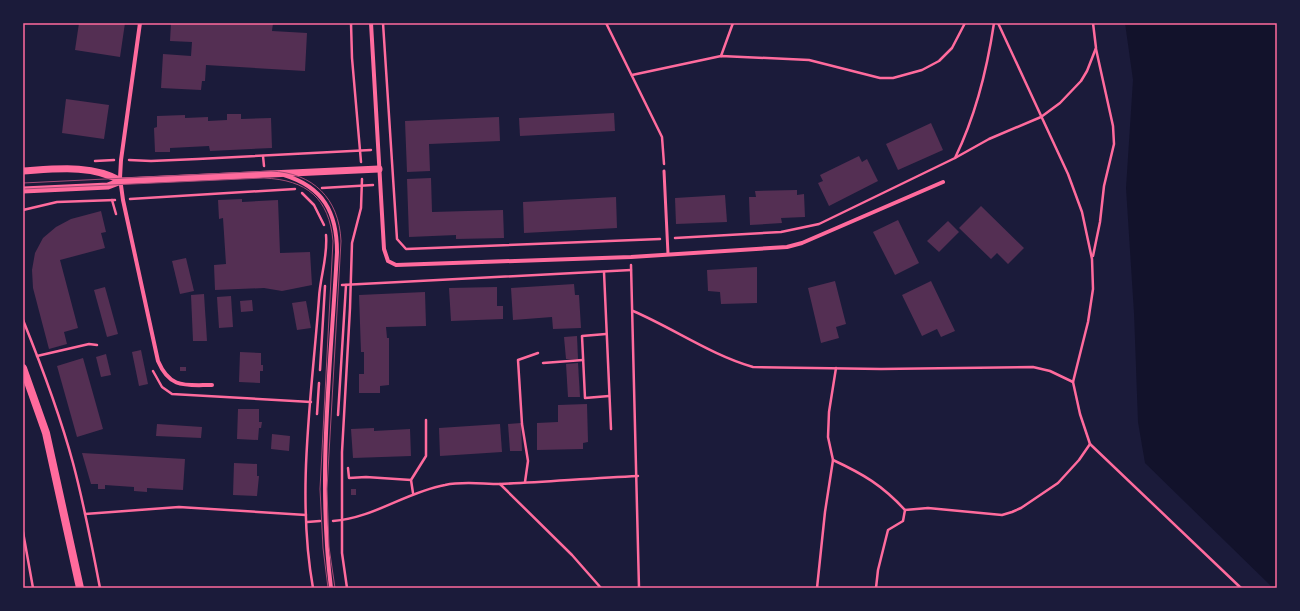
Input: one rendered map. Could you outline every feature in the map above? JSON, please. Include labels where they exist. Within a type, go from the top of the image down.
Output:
[{"type":"main road","points":[[23,368],[46,433],[80,588]]},
{"type":"street","points":[[140,23],[121,160],[120,181],[123,200],[158,361],[163,373],[170,380],[182,385],[212,385]]},
{"type":"street","points":[[371,23],[377,149],[384,249],[388,261],[396,265],[668,254],[787,247],[802,243],[943,182]]},
{"type":"street","points":[[23,171],[62,169],[88,170],[108,174],[120,181]]},
{"type":"street","points":[[23,190],[108,186],[120,181],[379,169]]},
{"type":"street","points":[[278,174],[298,180],[312,188],[327,205],[334,222],[337,241],[324,483],[326,547],[331,588]]},
{"type":"lane","points":[[664,171],[668,254]]},
{"type":"path","points":[[347,588],[342,553],[341,520],[350,285],[352,243],[361,208],[363,186],[352,58],[351,23]]},
{"type":"path","points":[[383,23],[397,240],[406,249],[668,239],[781,232],[819,224],[955,158],[989,139],[1041,117],[1060,103],[1081,81],[1096,48]]},
{"type":"path","points":[[606,23],[662,137],[664,171]]},
{"type":"path","points":[[722,56],[733,23]]},
{"type":"path","points":[[632,76],[722,56],[809,60],[880,78],[893,78],[922,70],[939,61],[952,48],[965,23]]},
{"type":"path","points":[[955,158],[969,130],[984,81],[994,23]]},
{"type":"path","points":[[998,23],[1068,174],[1077,200],[1092,258],[1093,289],[1088,322],[1073,382],[1080,414],[1090,444],[1241,588]]},
{"type":"path","points":[[1092,23],[1113,126],[1114,144],[1104,186],[1100,222],[1092,258]]},
{"type":"path","points":[[92,161],[150,161],[392,149]]},
{"type":"path","points":[[23,210],[57,202],[123,200],[394,183]]},
{"type":"path","points":[[295,189],[314,205],[325,227]]},
{"type":"path","points":[[313,588],[308,554],[305,479],[320,287],[327,251],[326,234]]},
{"type":"path","points":[[345,415],[336,414],[344,285],[631,270],[638,476],[639,588]]},
{"type":"path","points":[[604,272],[611,429]]},
{"type":"path","points":[[310,413],[318,414],[326,286],[320,287]]},
{"type":"path","points":[[633,311],[661,323],[734,361],[753,367],[1033,367],[1050,371],[1073,382]]},
{"type":"path","points":[[23,320],[37,356],[68,448],[85,514],[100,588]]},
{"type":"path","points":[[606,334],[582,336],[583,360],[585,398],[609,396]]},
{"type":"path","points":[[37,356],[89,344],[97,345]]},
{"type":"path","points":[[525,482],[528,461],[522,424],[518,360],[538,353]]},
{"type":"path","points":[[543,363],[583,360]]},
{"type":"path","points":[[817,588],[825,512],[833,460],[828,437],[829,412],[836,368]]},
{"type":"path","points":[[212,396],[311,402]]},
{"type":"path","points":[[413,494],[411,480],[426,456],[426,420]]},
{"type":"path","points":[[905,510],[928,508],[1002,515],[1012,512],[1021,508],[1058,483],[1080,460],[1090,444]]},
{"type":"path","points":[[833,460],[866,476],[892,496],[905,510]]},
{"type":"path","points":[[348,468],[349,478],[366,477],[411,480]]},
{"type":"path","points":[[331,521],[341,520],[388,507],[413,494],[447,484],[499,484],[638,476]]},
{"type":"path","points":[[499,484],[572,555],[601,588]]},
{"type":"path","points":[[85,514],[179,508],[306,515]]},
{"type":"path","points":[[876,588],[878,570],[888,530],[903,521],[905,510]]},
{"type":"path","points":[[307,522],[317,522]]},
{"type":"path","points":[[23,532],[33,588]]},
{"type":"shaded area","points":[[1125,23],[1277,23],[1277,588],[1273,588],[1145,463],[1138,422],[1134,313],[1126,188],[1133,80]]},
{"type":"building","points":[[79,23],[125,23],[120,57],[75,50]]},
{"type":"building","points":[[171,23],[273,23],[272,31],[307,33],[305,71],[206,65],[205,81],[202,81],[201,90],[161,88],[163,54],[191,56],[192,42],[170,41]]},
{"type":"building","points":[[66,99],[109,105],[104,139],[62,133]]},
{"type":"building","points":[[614,113],[615,131],[520,136],[519,118]]},
{"type":"building","points":[[227,114],[241,114],[241,119],[271,118],[272,148],[210,151],[209,146],[170,148],[170,152],[155,152],[154,128],[157,127],[157,116],[185,115],[185,118],[208,117],[208,121],[227,120]]},
{"type":"building","points":[[499,117],[500,141],[429,144],[430,171],[407,172],[405,121]]},
{"type":"building","points":[[931,123],[943,150],[898,170],[886,144]]},
{"type":"building","points":[[859,156],[862,162],[867,159],[878,181],[829,206],[818,183],[823,181],[820,175]]},
{"type":"building","points":[[431,178],[432,212],[503,210],[504,238],[456,239],[456,235],[409,237],[407,179]]},
{"type":"building","points":[[797,190],[797,195],[804,194],[805,217],[781,218],[782,223],[750,225],[749,197],[756,197],[755,191]]},
{"type":"building","points":[[725,195],[727,222],[676,224],[675,198]]},
{"type":"building","points":[[616,197],[617,228],[524,233],[523,202]]},
{"type":"building","points":[[242,199],[242,202],[278,200],[280,253],[310,252],[312,285],[282,291],[264,288],[215,290],[214,265],[226,264],[223,218],[219,219],[218,200]]},
{"type":"building","points":[[981,206],[1024,248],[1008,264],[997,253],[991,259],[959,228]]},
{"type":"building","points":[[101,211],[106,232],[101,233],[105,248],[60,260],[78,328],[64,332],[67,344],[49,349],[33,288],[32,270],[35,253],[43,238],[56,227],[71,219]]},
{"type":"building","points":[[898,220],[919,263],[895,275],[873,232]]},
{"type":"building","points":[[948,221],[959,232],[939,252],[927,241]]},
{"type":"building","points":[[186,258],[194,291],[180,294],[172,261]]},
{"type":"building","points":[[757,267],[757,303],[721,304],[720,292],[708,291],[707,270]]},
{"type":"building","points":[[835,281],[846,324],[836,327],[839,338],[821,343],[808,288]]},
{"type":"building","points":[[931,281],[955,331],[941,337],[937,329],[922,336],[902,295]]},
{"type":"building","points":[[574,284],[575,295],[579,295],[581,328],[553,329],[552,317],[513,320],[511,288]]},
{"type":"building","points":[[105,287],[118,334],[107,337],[94,290]]},
{"type":"building","points":[[497,287],[497,306],[503,306],[503,319],[451,321],[449,288]]},
{"type":"building","points":[[425,292],[426,326],[386,327],[387,338],[389,338],[389,385],[380,386],[380,393],[359,393],[359,374],[364,374],[364,352],[361,352],[359,295]]},
{"type":"building","points":[[204,294],[207,341],[193,341],[191,295]]},
{"type":"building","points":[[231,296],[233,327],[219,328],[217,297]]},
{"type":"building","points":[[252,300],[253,311],[241,312],[240,301]]},
{"type":"building","points":[[306,301],[311,328],[297,330],[292,303]]},
{"type":"building","points":[[577,336],[578,359],[566,359],[564,337]]},
{"type":"building","points":[[141,350],[148,384],[139,386],[132,352]]},
{"type":"building","points":[[240,352],[261,353],[261,365],[263,365],[263,371],[260,371],[260,383],[239,382]]},
{"type":"building","points":[[106,354],[111,375],[101,377],[96,357]]},
{"type":"building","points":[[83,358],[103,429],[77,437],[57,366]]},
{"type":"building","points":[[578,363],[580,397],[568,397],[566,364]]},
{"type":"building","points":[[180,367],[186,367],[186,371],[180,371]]},
{"type":"building","points":[[587,404],[588,442],[583,443],[583,449],[537,450],[537,423],[558,422],[558,405]]},
{"type":"building","points":[[238,409],[259,409],[259,422],[262,422],[261,428],[259,428],[258,440],[237,439]]},
{"type":"building","points":[[521,423],[522,451],[510,451],[508,424]]},
{"type":"building","points":[[157,424],[202,427],[201,438],[156,436]]},
{"type":"building","points":[[500,424],[502,452],[440,456],[439,428]]},
{"type":"building","points":[[374,428],[374,431],[410,429],[411,456],[353,458],[351,429]]},
{"type":"building","points":[[272,434],[290,436],[289,451],[271,449]]},
{"type":"building","points":[[82,453],[185,459],[183,490],[147,488],[147,492],[134,491],[134,487],[105,485],[105,489],[98,489],[98,484],[91,484]]},
{"type":"building","points":[[234,463],[257,464],[257,476],[259,476],[257,496],[233,495]]},
{"type":"building","points":[[351,489],[356,489],[356,495],[351,495]]},
{"type":"tram line","points":[[23,183],[271,171],[299,177],[311,183],[329,200],[335,212],[341,241],[327,489],[329,547],[335,588]]},
{"type":"tram line","points":[[23,189],[264,178],[279,180],[304,187],[321,203],[327,213],[333,241],[320,489],[323,548],[328,588]]}]
